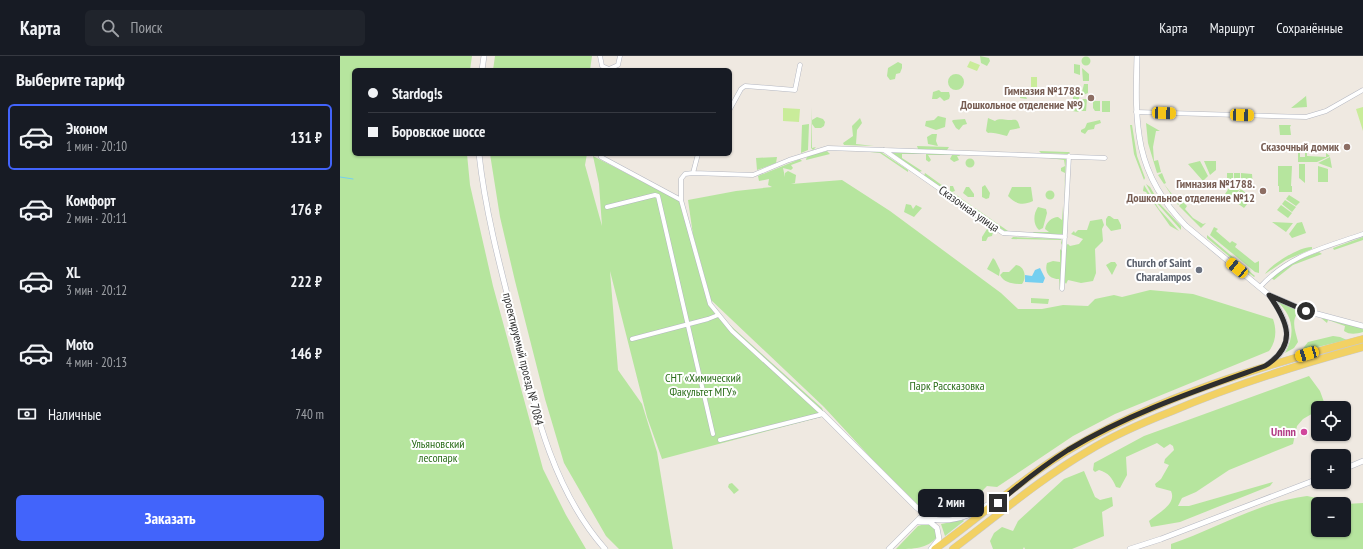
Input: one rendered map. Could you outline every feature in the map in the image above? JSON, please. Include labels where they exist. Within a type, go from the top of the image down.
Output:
[{"type":"main road","points":[[935,549],[1065,453],[1113,426],[1182,396],[1265,366],[1363,339]]},
{"type":"main road","points":[[953,549],[1052,474],[1120,433],[1193,402],[1256,379],[1363,347]]},
{"type":"street","points":[[482,68],[484,56]]},
{"type":"street","points":[[600,56],[602,66],[607,68]]},
{"type":"street","points":[[611,68],[618,65],[620,56]]},
{"type":"street","points":[[1137,56],[1136,112],[1138,135],[1143,157],[1152,179],[1163,199],[1186,226],[1269,295],[1283,316],[1287,336],[1280,353],[1265,366]]},
{"type":"street","points":[[732,105],[741,89],[745,86],[796,90],[800,65]]},
{"type":"street","points":[[1136,112],[1306,116],[1326,111],[1363,90]]},
{"type":"street","points":[[930,518],[916,507],[823,414],[732,330],[710,304],[682,200],[681,179],[685,174],[693,173],[753,175],[789,160],[824,149],[883,149],[1104,158]]},
{"type":"street","name":"Сказочная улица","points":[[883,149],[1004,233],[1065,237]]},
{"type":"street","name":"проектируемый проезд № 7084","points":[[479,156],[485,200],[498,259],[543,435],[562,485],[575,509],[591,533],[605,549]]},
{"type":"street","points":[[693,173],[697,156]]},
{"type":"street","points":[[1062,289],[1069,156]]},
{"type":"street","points":[[601,157],[682,200]]},
{"type":"street","points":[[607,207],[655,195],[658,196],[713,434]]},
{"type":"street","points":[[1260,287],[1277,270],[1297,257],[1363,234]]},
{"type":"street","points":[[1269,295],[1306,311],[1363,326]]},
{"type":"street","points":[[632,338],[687,324],[718,314]]},
{"type":"street","points":[[720,440],[823,414]]},
{"type":"street","points":[[1351,466],[1363,461]]},
{"type":"street","points":[[1130,549],[1161,539],[1311,482]]},
{"type":"street","points":[[889,549],[916,520],[923,517],[942,520],[966,516],[1004,497]]},
{"type":"street","points":[[916,507],[918,514],[916,520]]},
{"type":"street","points":[[894,549],[916,524],[924,521],[933,524],[938,531],[938,540],[931,549]]},
{"type":"green space","name":"Ульяновский лесопарк","points":[[340,56],[472,56],[470,68],[352,68],[352,156],[467,156],[470,185],[493,286],[543,469],[566,515],[586,549],[340,549]]},
{"type":"green space","points":[[495,56],[592,56],[590,68],[493,68]]},
{"type":"green space","points":[[980,56],[989,58],[990,61],[987,66],[981,63]]},
{"type":"green space","points":[[1086,56],[1091,61],[1086,66],[1081,61]]},
{"type":"green space","points":[[970,61],[980,65],[977,71],[967,67]]},
{"type":"green space","points":[[898,62],[902,64],[900,73],[896,74],[895,79],[890,80],[887,76],[888,68]]},
{"type":"green space","points":[[1074,64],[1080,65],[1080,75],[1074,73]]},
{"type":"green space","points":[[1082,68],[1089,74],[1089,81],[1083,81]]},
{"type":"green space","points":[[953,74],[959,74],[964,79],[962,88],[959,90],[953,90],[948,85],[948,79]]},
{"type":"green space","points":[[1031,77],[1037,77],[1037,90],[1031,90]]},
{"type":"green space","points":[[1084,84],[1088,84],[1088,93],[1081,96]]},
{"type":"green space","points":[[1075,88],[1080,88],[1079,100],[1073,100],[1073,90]]},
{"type":"green space","points":[[939,90],[941,92],[949,92],[949,99],[944,101],[940,97],[937,99],[932,99],[933,92]]},
{"type":"green space","points":[[1020,91],[1025,94],[1027,99],[1020,98]]},
{"type":"green space","points":[[1306,96],[1307,107],[1291,108]]},
{"type":"green space","points":[[1083,99],[1087,99],[1086,111],[1081,111],[1081,101]]},
{"type":"green space","points":[[1073,101],[1080,101],[1079,112],[1072,111]]},
{"type":"green space","points":[[1093,101],[1100,101],[1100,111],[1095,111],[1093,108]]},
{"type":"green space","points":[[1102,101],[1110,101],[1110,112],[1102,112]]},
{"type":"green space","points":[[812,107],[812,120],[817,117],[823,119],[825,122],[824,126],[821,128],[815,128],[812,124],[812,148],[816,147],[813,150],[811,148]]},
{"type":"green space","points":[[1363,107],[1363,131],[1356,109]]},
{"type":"green space","points":[[783,108],[800,109],[799,122],[783,121]]},
{"type":"green space","points":[[938,116],[946,118],[945,127],[936,130],[925,126],[926,121],[934,120]]},
{"type":"green space","points":[[860,118],[862,123],[857,130],[856,144],[874,146],[844,145],[843,143],[853,136],[852,126]]},
{"type":"green space","points":[[988,118],[995,121],[1000,119],[1016,120],[1020,128],[1010,130],[1007,136],[996,133],[988,133],[986,131]]},
{"type":"green space","points":[[965,119],[967,124],[963,125],[959,130],[952,121],[953,120]]},
{"type":"green space","points":[[1100,120],[1101,123],[1095,125],[1094,129],[1088,130],[1085,134],[1081,132],[1087,123]]},
{"type":"green space","points":[[1146,123],[1160,131],[1156,131],[1153,147],[1154,161],[1158,160],[1161,172],[1157,173],[1148,143]]},
{"type":"green space","points":[[809,124],[808,150],[801,153],[802,125]]},
{"type":"green space","points":[[1130,125],[1132,125],[1137,156],[1145,178],[1144,180],[1134,154]]},
{"type":"green space","points":[[1279,125],[1291,125],[1291,135],[1280,135]]},
{"type":"green space","points":[[932,134],[937,134],[936,141],[938,146],[928,144],[927,137]]},
{"type":"green space","points":[[917,146],[949,147],[947,150],[918,149]]},
{"type":"green space","points":[[827,151],[830,154],[806,160],[807,156]]},
{"type":"green space","points":[[1039,151],[1070,152],[1068,154],[1041,153]]},
{"type":"green space","points":[[870,152],[881,152],[908,170],[908,172],[880,153]]},
{"type":"green space","points":[[891,152],[959,154],[960,156],[957,156],[959,160],[954,162],[950,159],[952,155],[928,155],[931,160],[929,162],[926,160],[926,154],[902,154],[902,158],[922,171],[919,172]]},
{"type":"green space","points":[[1298,153],[1300,153],[1300,157],[1305,157],[1305,153],[1307,153],[1307,156],[1326,157],[1326,153],[1330,156],[1317,162],[1298,162]]},
{"type":"green space","name":"СНТ «Химический Факультет МГУ»","points":[[490,156],[587,156],[585,165],[602,226],[599,184],[593,156],[680,201],[710,307],[822,408],[825,416],[662,459],[647,417],[610,271],[618,370],[642,404],[657,452],[673,549],[619,549],[606,536],[564,463],[545,399],[500,217]]},
{"type":"green space","points":[[777,157],[776,163],[757,170],[756,158]]},
{"type":"green space","points":[[1330,157],[1332,168],[1318,163]]},
{"type":"green space","points":[[970,158],[975,163],[970,168],[965,163]]},
{"type":"green space","points":[[1049,158],[1066,158],[1064,202],[1065,173],[1061,171],[1061,168],[1065,166],[1064,160]]},
{"type":"green space","name":"Парк Рассказовка","points":[[800,159],[802,161],[791,165],[793,168],[791,170],[783,168],[785,177],[785,173],[788,171],[796,175],[795,183],[791,184],[842,180],[890,211],[1001,293],[1018,309],[1042,309],[1063,305],[1088,306],[1095,299],[1114,295],[1122,297],[1150,290],[1193,294],[1273,319],[1275,332],[1273,344],[1269,351],[1115,414],[1073,436],[997,487],[987,486],[981,492],[978,501],[969,508],[956,511],[931,513],[917,504],[871,458],[824,407],[711,300],[693,235],[688,200],[736,191],[772,187],[768,185],[769,179],[759,181],[758,176]]},
{"type":"green space","points":[[1200,161],[1208,176],[1203,181],[1188,164]]},
{"type":"green space","points":[[1204,161],[1216,161],[1216,170],[1210,175]]},
{"type":"green space","points":[[1299,164],[1305,164],[1305,183],[1299,178]]},
{"type":"green space","points":[[1278,166],[1292,166],[1291,186],[1278,186]]},
{"type":"green space","points":[[1318,166],[1328,169],[1328,182],[1318,182]]},
{"type":"green space","points":[[925,173],[950,191],[950,186],[953,186],[955,191],[952,192],[972,206],[968,207],[924,176]]},
{"type":"green space","points":[[1162,173],[1166,183],[1164,184],[1158,175]]},
{"type":"green space","points":[[1227,173],[1233,173],[1233,186],[1227,186]]},
{"type":"green space","points":[[1234,173],[1240,173],[1240,186],[1234,186]]},
{"type":"green space","points":[[1241,173],[1252,174],[1253,187],[1241,186]]},
{"type":"green space","points":[[1146,184],[1150,187],[1160,204],[1181,226],[1181,230],[1156,202]]},
{"type":"green space","points":[[1164,184],[1175,198],[1177,197],[1182,201],[1178,205]]},
{"type":"green space","points":[[985,185],[990,193],[989,198],[986,199],[982,197],[982,187]]},
{"type":"green space","points":[[1144,185],[1159,209],[1179,231],[1170,226],[1146,192],[1143,191]]},
{"type":"green space","points":[[1279,186],[1292,186],[1292,192],[1279,192]]},
{"type":"green space","points":[[966,187],[969,187],[974,194],[974,197],[968,197],[963,193]]},
{"type":"green space","points":[[1012,187],[1031,187],[1033,201],[1022,204],[1014,201],[1008,196]]},
{"type":"green space","points":[[1229,188],[1240,189],[1232,199],[1225,194]]},
{"type":"green space","points":[[1241,189],[1252,198],[1244,208],[1233,200]]},
{"type":"green space","points":[[1050,190],[1055,195],[1050,200],[1045,195]]},
{"type":"green space","points":[[1289,195],[1300,202],[1296,206],[1286,199]]},
{"type":"green space","points":[[1285,200],[1296,207],[1292,212],[1282,204]]},
{"type":"green space","points":[[1183,202],[1187,206],[1185,209],[1193,218],[1203,224],[1206,223],[1201,228],[1179,206]]},
{"type":"green space","points":[[906,204],[911,205],[913,209],[916,205],[922,208],[914,217],[904,212]]},
{"type":"green space","points":[[1281,205],[1292,213],[1288,218],[1277,210]]},
{"type":"green space","points":[[1063,206],[1063,234],[1034,234],[1033,232],[1049,232],[1045,229],[1046,226],[1050,220],[1054,218],[1058,217],[1062,220]]},
{"type":"green space","points":[[1038,207],[1046,209],[1047,213],[1043,228],[1039,230],[1034,219]]},
{"type":"green space","points":[[975,208],[1008,231],[1014,232],[1006,232],[975,211]]},
{"type":"green space","points":[[968,213],[970,213],[986,225]]},
{"type":"green space","points":[[1108,216],[1118,219],[1121,229],[1111,231],[1106,225],[1106,219]]},
{"type":"green space","points":[[1102,219],[1104,225],[1102,229],[1103,241],[1095,249],[1096,273],[1093,281],[1081,283],[1068,280],[1066,284],[1064,281],[1066,245],[1068,244],[1070,246],[1079,244],[1083,239],[1071,234],[1078,230],[1087,230],[1090,221]]},
{"type":"green space","points":[[1272,222],[1293,223],[1286,232]]},
{"type":"green space","points":[[1302,222],[1306,233],[1292,238],[1289,234],[1297,223]]},
{"type":"green space","points":[[1214,227],[1218,229],[1216,231],[1230,243],[1232,241],[1237,244],[1235,247],[1255,263],[1259,261],[1259,273],[1255,272],[1210,235]]},
{"type":"green space","points":[[991,228],[993,232],[992,236],[988,237],[986,241],[982,241],[982,237],[987,229]]},
{"type":"green space","points":[[1207,235],[1255,276],[1254,277],[1207,238]]},
{"type":"green space","points":[[1013,237],[1061,239],[1062,243],[1061,245],[1061,240],[1011,239]]},
{"type":"green space","points":[[1363,237],[1363,240],[1334,250],[1333,248]]},
{"type":"green space","points":[[1312,247],[1312,249],[1286,260],[1265,274],[1273,265],[1287,256],[1301,249]]},
{"type":"green space","points":[[1060,249],[1062,251],[1060,289],[1059,279],[1050,277],[1046,267],[1047,263],[1053,261],[1060,262]]},
{"type":"green space","points":[[1319,252],[1322,254],[1293,265],[1274,280],[1271,278],[1294,263]]},
{"type":"green space","points":[[993,258],[1000,270],[999,276],[987,269]]},
{"type":"green space","points":[[1111,262],[1115,262],[1117,265],[1112,275],[1106,265]]},
{"type":"green space","points":[[1016,265],[1023,270],[1025,276],[1022,284],[1006,281],[1000,275],[1003,272],[1009,272]]},
{"type":"green space","points":[[1031,298],[1049,299],[1048,304],[1031,303]]},
{"type":"green space","points":[[1277,301],[1304,313],[1308,317],[1297,314],[1295,317],[1294,324],[1298,342],[1294,348],[1285,353],[1291,339],[1291,325],[1287,313]]},
{"type":"green space","points":[[1321,318],[1363,328],[1363,332],[1351,334],[1344,331],[1345,326],[1328,320],[1327,323]]},
{"type":"green space","points":[[1333,336],[1347,340],[1301,351],[1308,342]]},
{"type":"green space","points":[[1309,376],[1320,391],[1324,401],[1311,401],[1311,414],[1303,419],[1297,426],[1293,444],[1229,470],[1196,492],[1182,498],[1178,506],[1189,506],[1273,482],[1270,486],[1180,522],[1151,527],[1149,521],[1166,508],[1171,500],[1171,491],[1156,487],[1155,484],[1161,479],[1169,465],[1164,463],[1165,459],[1174,450],[1173,446],[1170,444],[1164,448],[1157,443],[1126,457],[1127,475],[1120,488],[1116,487],[1112,478],[1108,474],[1099,470],[1095,472],[1093,470],[1094,463],[1144,436]]},
{"type":"green space","points":[[1084,471],[1095,497],[1100,500],[1112,497],[1113,506],[1102,512],[1104,536],[1072,549],[1025,549],[1024,547],[1023,549],[993,549],[990,541],[994,533],[1002,527],[1013,531],[1018,521],[1064,479]]},
{"type":"green space","points":[[732,483],[739,490],[734,494],[728,487],[729,484]]},
{"type":"green space","points":[[1307,496],[1312,497],[1311,537],[1351,537],[1351,504],[1363,503],[1363,549],[1171,549],[1171,544],[1272,504],[1289,499]]},
{"type":"green space","points":[[964,521],[945,536],[941,524]]},
{"type":"green space","points":[[928,523],[935,528],[937,537],[933,541],[920,548],[896,549],[918,526]]},
{"type":"water","points":[[1040,268],[1045,278],[1043,283],[1025,282],[1025,275],[1032,276],[1035,270]]},
{"type":"waterway","points":[[340,177],[353,179]]},
{"type":"place","name":"Гимназия №1788. Дошкольное отделение №9","points":[[1091,98]]},
{"type":"place","name":"Сказочный домик","points":[[1347,147]]},
{"type":"place","name":"Гимназия №1788. Дошкольное отделение №12","points":[[1263,191]]},
{"type":"place","name":"Church of Saint Charalampos","points":[[1199,270]]},
{"type":"place","name":"Uninn","points":[[1304,432]]},
{"type":"route","points":[[998,503],[1054,460],[1116,424],[1182,396],[1265,366],[1272,361],[1278,356],[1284,347],[1287,329],[1283,316],[1269,295],[1306,311]]}]
